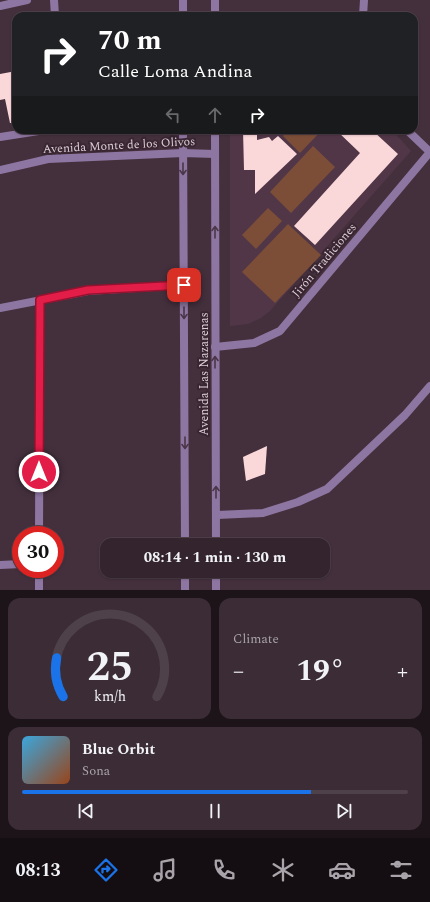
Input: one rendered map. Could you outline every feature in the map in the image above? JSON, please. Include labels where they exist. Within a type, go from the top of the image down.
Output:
[{"type":"street","points":[[0,6],[27,0]]},
{"type":"street","points":[[54,0],[55,12]]},
{"type":"street","points":[[183,0],[183,12]]},
{"type":"street","points":[[215,0],[215,12]]},
{"type":"street","points":[[363,12],[364,0]]},
{"type":"street","name":"Avenida Monte de los Olivos","points":[[0,137],[19,134]]},
{"type":"street","name":"Avenida Las Nazarenas","points":[[183,134],[185,538]]},
{"type":"street","name":"Avenida Las Nazarenas","points":[[215,134],[216,538]]},
{"type":"street","points":[[411,134],[430,152]]},
{"type":"street","name":"Jirón Tradiciones","points":[[215,347],[254,344],[280,331],[430,152]]},
{"type":"street","name":"Avenida Monte de los Olivos","points":[[0,170],[48,158],[183,153],[215,154]]},
{"type":"street","points":[[0,308],[88,290],[184,285]]},
{"type":"street","points":[[39,526],[40,300]]},
{"type":"street","points":[[216,516],[264,513],[298,502],[327,489],[404,415],[430,386]]},
{"type":"street","points":[[0,565],[12,564]]},
{"type":"street","points":[[39,578],[39,590]]},
{"type":"street","points":[[185,578],[185,590]]},
{"type":"street","points":[[216,578],[216,590]]},
{"type":"shaded area","points":[[230,134],[396,134],[411,151],[270,311],[261,318],[248,324],[230,326]]},
{"type":"shaded area","points":[[285,134],[318,134],[300,153],[283,136]]},
{"type":"shaded area","points":[[313,146],[335,167],[291,213],[270,192]]},
{"type":"shaded area","points":[[268,208],[282,221],[256,249],[242,235]]},
{"type":"shaded area","points":[[288,224],[321,255],[275,303],[242,272]]},
{"type":"building","points":[[12,72],[12,123],[10,123],[5,99],[0,100],[0,74]]},
{"type":"building","points":[[243,134],[257,134],[257,140],[269,137],[272,141],[278,136],[297,154],[255,194],[255,170],[244,170]]},
{"type":"building","points":[[340,134],[376,134],[398,154],[315,245],[294,226],[360,153]]},
{"type":"building","points":[[267,446],[265,474],[246,481],[243,457]]},
{"type":"route","points":[[39,472],[40,300],[88,290],[184,285]]}]
